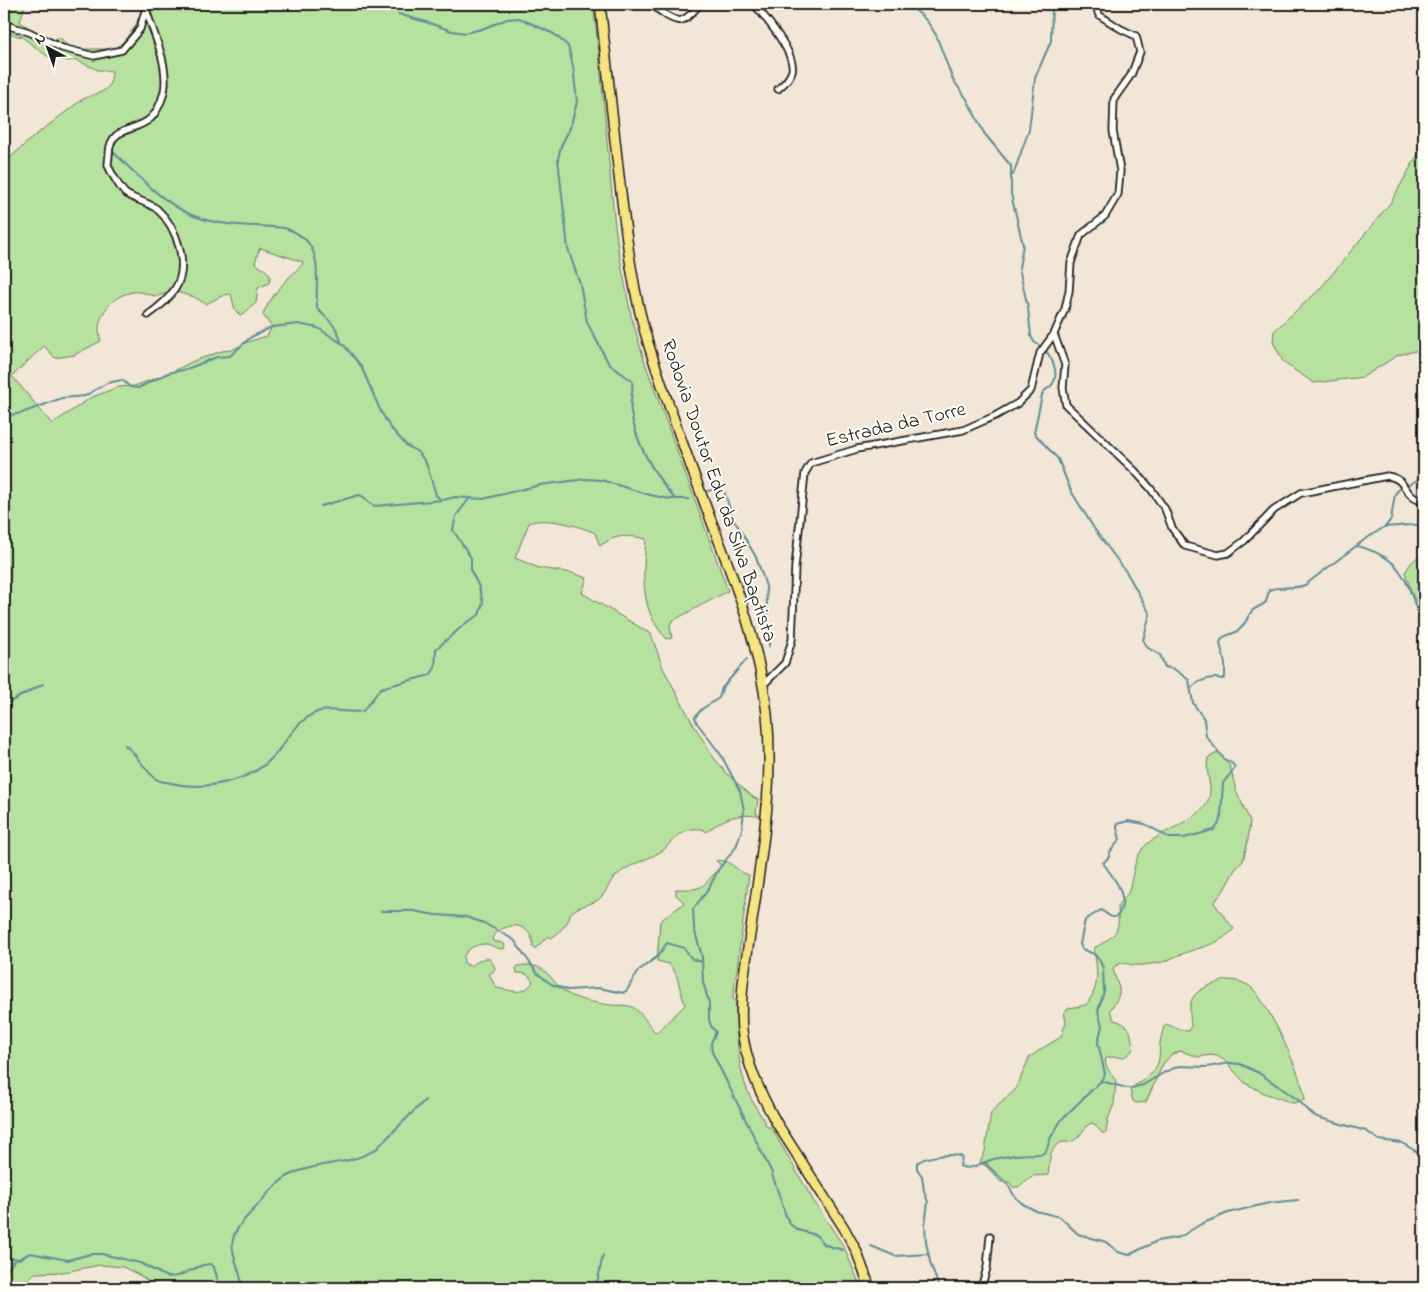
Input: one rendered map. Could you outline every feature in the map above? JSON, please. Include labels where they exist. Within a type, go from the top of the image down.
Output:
[{"type":"main road","name":"Rodovia Doutor Edu da Silva Baptista","points":[[600,4],[628,249],[638,308],[668,405],[745,610],[763,685],[769,731],[768,807],[742,988],[742,1029],[745,1044],[752,1071],[766,1104],[844,1228],[856,1250],[870,1288]]},
{"type":"street","points":[[652,4],[665,14],[681,21],[700,4]]},
{"type":"street","points":[[754,4],[792,59],[792,72],[778,89]]},
{"type":"street","name":"Estrada da Torre","points":[[763,685],[785,663],[792,640],[795,568],[805,474],[811,462],[857,448],[963,430],[996,416],[1018,403],[1031,390],[1040,353],[1054,334],[1065,309],[1069,291],[1071,263],[1081,235],[1105,216],[1118,194],[1120,171],[1113,131],[1114,99],[1132,75],[1140,52],[1136,36],[1099,15],[1095,4]]},
{"type":"street","points":[[4,27],[6,25],[29,32],[62,48],[94,56],[122,50],[140,29],[146,7]]},
{"type":"street","points":[[146,7],[162,58],[165,83],[160,104],[152,117],[139,126],[119,132],[109,144],[108,165],[126,194],[156,209],[169,223],[179,242],[181,271],[176,288],[163,303],[148,315]]},
{"type":"street","points":[[1054,334],[1065,365],[1063,388],[1066,405],[1135,471],[1151,489],[1165,509],[1172,528],[1185,546],[1218,555],[1228,553],[1244,541],[1274,510],[1301,493],[1387,476],[1395,477],[1413,497],[1424,502]]},
{"type":"street","points":[[981,1288],[987,1268],[990,1236]]},
{"type":"green space","points":[[4,4],[25,4],[20,22],[44,37],[56,40],[60,37],[68,47],[74,49],[114,49],[124,41],[135,27],[144,4],[593,4],[614,217],[631,315],[645,363],[728,591],[672,621],[670,625],[672,638],[667,639],[651,617],[647,605],[644,579],[646,539],[622,536],[611,539],[600,546],[595,533],[589,530],[553,521],[536,521],[529,523],[515,558],[539,568],[572,573],[587,578],[582,593],[651,634],[663,668],[692,722],[714,758],[726,773],[754,798],[758,799],[756,813],[760,816],[737,816],[719,823],[706,832],[703,829],[685,831],[678,835],[662,851],[620,873],[612,880],[600,899],[574,910],[566,924],[558,932],[551,938],[548,936],[536,948],[533,948],[532,939],[524,928],[511,926],[504,928],[492,938],[493,941],[503,943],[505,945],[504,949],[488,944],[477,945],[466,952],[464,963],[470,966],[484,958],[490,959],[495,968],[489,974],[496,988],[516,991],[525,990],[533,982],[526,974],[517,973],[516,968],[529,965],[537,967],[544,970],[564,992],[572,996],[596,1003],[627,1006],[636,1009],[656,1033],[685,1005],[676,974],[669,964],[657,961],[660,921],[683,904],[683,901],[676,895],[676,889],[692,889],[702,886],[720,867],[720,864],[716,861],[721,860],[749,875],[733,999],[736,1003],[736,1026],[741,1071],[750,1097],[767,1127],[771,1127],[813,1200],[844,1247],[861,1288],[187,1288],[178,1285],[159,1288],[123,1267],[100,1265],[64,1272],[35,1273],[17,1288],[4,1288],[4,156],[10,158],[33,137],[80,101],[106,89],[111,79],[112,71],[98,70],[76,60],[68,61],[47,56],[22,37],[4,32]],"holes":[[[260,248],[303,262],[269,302],[263,315],[272,327],[267,336],[247,342],[232,350],[222,351],[191,362],[170,373],[134,386],[118,387],[90,398],[52,424],[12,376],[44,346],[55,358],[74,355],[101,341],[99,333],[100,324],[106,309],[111,303],[125,294],[138,292],[159,296],[170,290],[194,297],[206,304],[224,295],[231,294],[235,310],[240,315],[256,303],[258,288],[269,283],[270,275],[255,262]]]},
{"type":"green space","points":[[1424,143],[1424,349],[1398,355],[1363,377],[1314,383],[1284,363],[1273,342],[1274,331],[1320,289],[1391,202]]},
{"type":"green space","points":[[1424,551],[1424,616],[1412,594],[1405,572],[1411,563]]},
{"type":"green space","points":[[1219,752],[1230,766],[1236,790],[1250,821],[1243,861],[1234,871],[1224,890],[1214,903],[1234,929],[1222,939],[1210,945],[1164,962],[1140,965],[1121,963],[1113,968],[1119,993],[1110,1010],[1114,1020],[1124,1024],[1130,1030],[1133,1049],[1124,1057],[1110,1057],[1106,1058],[1105,1061],[1116,1081],[1114,1104],[1108,1119],[1106,1133],[1102,1133],[1093,1123],[1089,1124],[1075,1140],[1062,1142],[1054,1148],[1050,1156],[1048,1175],[1032,1176],[1018,1187],[1013,1187],[1009,1182],[1001,1182],[986,1166],[980,1163],[985,1151],[991,1112],[1016,1089],[1029,1058],[1061,1037],[1066,1022],[1064,1012],[1069,1008],[1086,1005],[1091,998],[1097,978],[1094,948],[1116,931],[1118,905],[1128,892],[1139,854],[1153,839],[1203,809],[1210,792],[1207,769],[1208,758]]},
{"type":"green space","points":[[1226,980],[1246,984],[1259,996],[1276,1024],[1292,1059],[1299,1076],[1305,1100],[1293,1103],[1264,1093],[1245,1083],[1224,1060],[1217,1056],[1198,1057],[1181,1051],[1172,1054],[1163,1064],[1146,1102],[1136,1103],[1133,1101],[1130,1090],[1150,1075],[1157,1066],[1164,1026],[1166,1024],[1188,1031],[1191,1026],[1190,1006],[1195,995],[1204,988]]},
{"type":"waterway","points":[[909,4],[927,21],[936,35],[953,80],[967,99],[984,133],[1011,166],[1011,194],[1023,245],[1019,268],[1028,308],[1031,336],[1034,342],[1042,347]]},
{"type":"waterway","points":[[1013,175],[1029,130],[1035,78],[1051,41],[1052,4]]},
{"type":"waterway","points":[[398,14],[452,31],[465,33],[482,29],[507,19],[519,18],[554,34],[568,46],[573,66],[577,102],[570,128],[561,146],[558,159],[568,249],[580,284],[587,322],[609,364],[632,381],[631,408],[637,436],[653,469],[675,499]]},
{"type":"waterway","points":[[111,150],[142,180],[177,208],[213,222],[284,228],[297,233],[307,241],[316,260],[317,308],[335,327],[341,342]]},
{"type":"waterway","points":[[4,416],[22,413],[62,398],[85,396],[107,383],[122,380],[130,387],[138,388],[168,373],[187,369],[217,357],[230,356],[251,337],[272,327],[298,324],[318,328],[343,344],[361,366],[381,412],[390,427],[406,445],[419,453],[426,463],[436,495],[440,499]]},
{"type":"waterway","points":[[939,1288],[930,1262],[926,1242],[925,1225],[928,1202],[922,1176],[917,1169],[917,1163],[932,1157],[952,1155],[962,1157],[960,1166],[969,1168],[990,1160],[1020,1155],[1042,1154],[1046,1151],[1051,1137],[1062,1119],[1100,1082],[1105,1074],[1098,1043],[1102,1026],[1098,1011],[1104,991],[1103,968],[1094,954],[1082,949],[1080,944],[1085,920],[1101,910],[1115,917],[1121,909],[1122,896],[1120,890],[1103,863],[1120,839],[1117,824],[1128,821],[1145,824],[1170,838],[1184,838],[1214,830],[1221,817],[1223,783],[1235,768],[1233,764],[1224,759],[1206,736],[1204,719],[1193,703],[1189,680],[1174,669],[1165,667],[1160,655],[1148,648],[1143,640],[1150,614],[1127,573],[1095,530],[1071,491],[1058,459],[1034,433],[1042,395],[1055,378],[1055,368],[1045,350]]},
{"type":"waterway","points":[[4,410],[8,415]]},
{"type":"waterway","points":[[1410,484],[1424,476]]},
{"type":"waterway","points":[[321,506],[359,495],[375,506],[443,500],[455,497],[483,499],[540,485],[586,479],[601,480],[670,499],[689,499]]},
{"type":"waterway","points":[[1191,688],[1206,679],[1225,678],[1221,640],[1225,636],[1239,630],[1252,611],[1266,602],[1269,590],[1305,585],[1364,540],[1386,526],[1391,519],[1395,494],[1401,487]]},
{"type":"waterway","points":[[708,491],[718,488],[724,491],[733,518],[756,557],[766,586],[769,646]]},
{"type":"waterway","points":[[125,745],[159,781],[197,786],[226,782],[240,778],[264,765],[274,756],[298,725],[317,712],[334,710],[363,711],[381,688],[430,675],[435,668],[436,649],[466,623],[479,615],[483,603],[479,587],[471,571],[471,558],[453,530],[456,516],[469,499]]},
{"type":"waterway","points":[[1385,527],[1424,524]]},
{"type":"waterway","points":[[1357,546],[1378,553],[1399,570],[1405,578],[1419,614],[1424,618]]},
{"type":"waterway","points":[[747,659],[722,688],[719,698],[702,709],[695,717],[697,723],[721,755],[740,791],[744,810],[742,829],[736,847],[718,870],[708,890],[693,909],[694,928],[702,957],[703,982],[709,1003],[709,1020],[716,1032],[711,1043],[712,1052],[771,1171],[790,1224],[798,1230],[816,1235],[825,1245],[843,1250]]},
{"type":"waterway","points":[[4,705],[43,684]]},
{"type":"waterway","points":[[381,911],[413,911],[466,917],[484,923],[514,940],[537,973],[551,984],[567,990],[599,988],[623,993],[627,990],[638,971],[658,956],[667,943],[684,948],[692,959],[702,962]]},
{"type":"waterway","points":[[1101,1081],[1131,1088],[1143,1085],[1179,1066],[1207,1067],[1230,1063],[1240,1064],[1259,1073],[1297,1099],[1317,1117],[1366,1131],[1379,1140],[1402,1143],[1424,1156]]},
{"type":"waterway","points":[[242,1288],[233,1251],[233,1239],[242,1222],[272,1189],[287,1177],[302,1170],[356,1158],[376,1149],[425,1100]]},
{"type":"waterway","points":[[984,1162],[1008,1185],[1015,1197],[1023,1204],[1036,1211],[1060,1217],[1078,1234],[1106,1242],[1118,1252],[1129,1255],[1157,1241],[1180,1237],[1201,1224],[1228,1213],[1269,1203],[1298,1200]]},
{"type":"waterway","points":[[871,1246],[895,1256],[929,1254]]},
{"type":"waterway","points":[[4,1257],[19,1259],[30,1253],[68,1260],[91,1254],[102,1254],[140,1263],[167,1277],[178,1276],[203,1265],[211,1264],[214,1267],[220,1288]]},
{"type":"waterway","points":[[592,1288],[598,1279],[603,1255]]},
{"type":"waterway","points":[[4,1275],[15,1259]]}]
